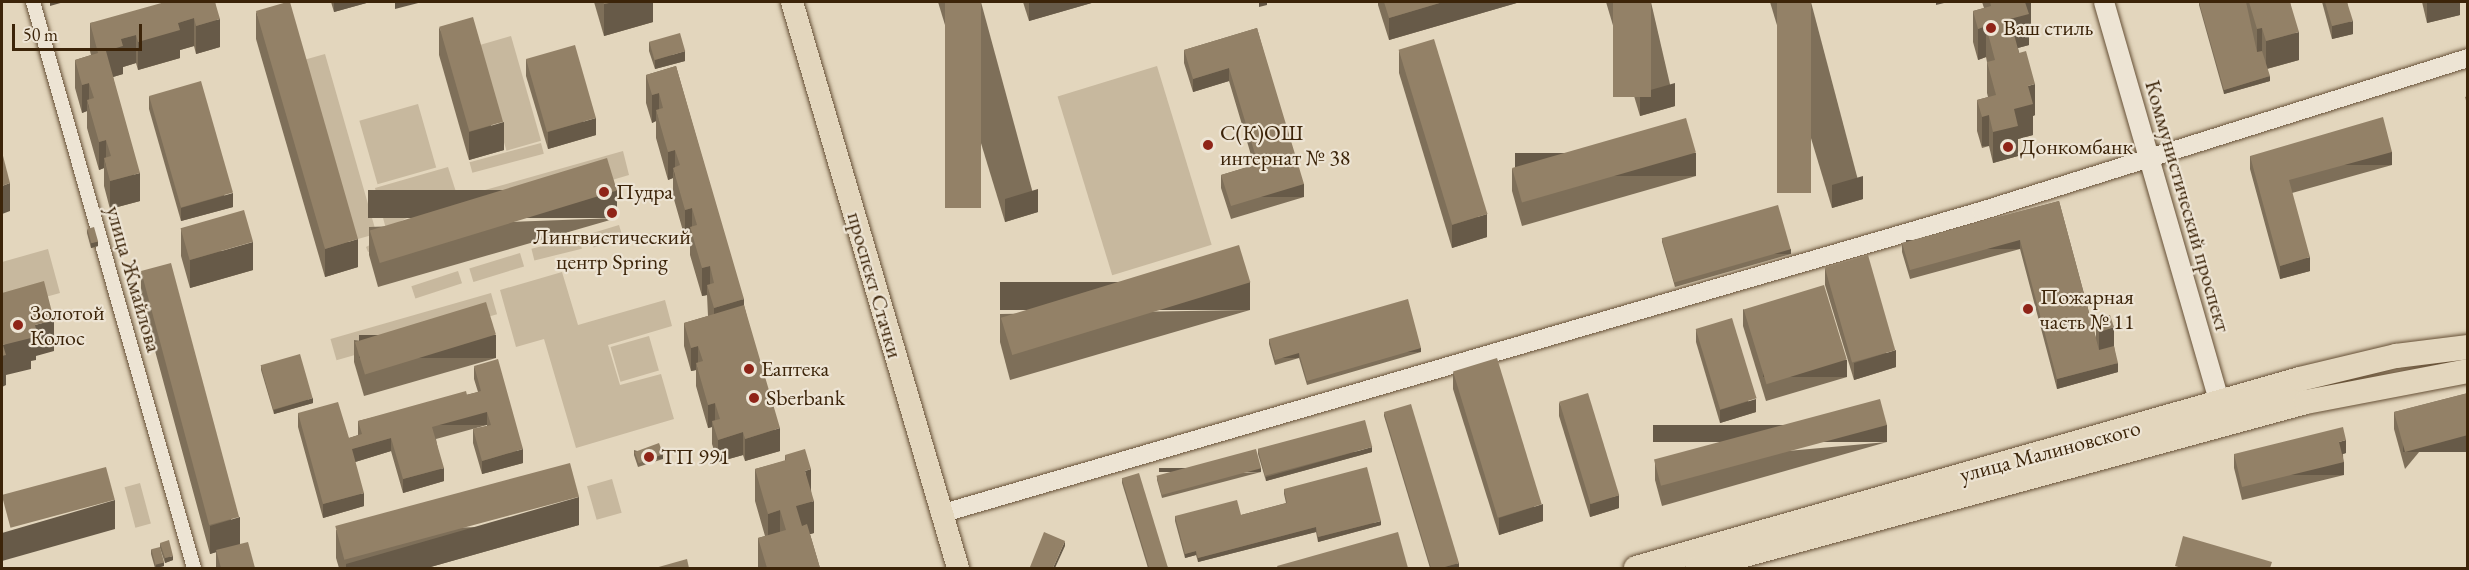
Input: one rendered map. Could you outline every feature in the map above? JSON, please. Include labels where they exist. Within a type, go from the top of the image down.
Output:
[{"type":"highway","name":"улица Малиновского","points":[[1697,568],[2223,413],[2396,356],[2468,347]]},
{"type":"highway","name":"улица Малиновского","points":[[1636,568],[2223,413],[2468,371]]},
{"type":"main road","name":"проспект Стачки","points":[[792,2],[940,514],[958,568]]},
{"type":"main road","name":"Коммунистический проспект","points":[[2104,2],[2223,413]]},
{"type":"street","name":"улица Жмайлова","points":[[33,2],[194,568]]},
{"type":"street","points":[[940,514],[1894,237],[2468,58]]},
{"type":"shaded area","points":[[511,36],[541,141],[506,151],[476,46]]},
{"type":"shaded area","points":[[325,54],[377,234],[353,240],[302,61]]},
{"type":"shaded area","points":[[1157,66],[1212,245],[1112,275],[1058,96]]},
{"type":"shaded area","points":[[418,104],[436,167],[378,184],[359,121]]},
{"type":"shaded area","points":[[541,143],[544,154],[472,173],[470,162]]},
{"type":"shaded area","points":[[623,151],[629,175],[368,252],[366,247],[460,197]]},
{"type":"shaded area","points":[[448,167],[456,192],[386,229],[375,188]]},
{"type":"shaded area","points":[[619,225],[623,238],[593,247],[589,234]]},
{"type":"shaded area","points":[[579,237],[582,249],[534,260],[531,249]]},
{"type":"shaded area","points":[[48,249],[60,293],[2,309],[2,262]]},
{"type":"shaded area","points":[[520,253],[524,266],[473,282],[469,268]]},
{"type":"shaded area","points":[[458,271],[462,283],[415,299],[411,286]]},
{"type":"shaded area","points":[[562,272],[578,325],[665,300],[672,326],[608,345],[620,385],[661,374],[674,419],[576,448],[544,339],[516,347],[500,290]]},
{"type":"shaded area","points":[[491,293],[497,314],[337,360],[330,339]]},
{"type":"shaded area","points":[[649,336],[659,371],[620,382],[611,347]]},
{"type":"shaded area","points":[[612,479],[622,513],[597,520],[587,486]]},
{"type":"shaded area","points":[[140,483],[151,524],[135,528],[125,487]]},
{"type":"building","points":[[165,2],[215,2],[220,19],[196,26],[194,18],[178,23],[180,30],[138,42],[136,35],[121,39],[123,46],[106,51],[140,173],[110,181],[104,158],[111,156],[106,140],[99,142],[87,100],[94,98],[89,83],[82,85],[75,60],[98,53],[90,23]]},
{"type":"building","points":[[290,2],[358,239],[325,249],[256,11]]},
{"type":"building","points":[[945,2],[981,2],[981,208],[945,208]]},
{"type":"building","points":[[1384,2],[1443,2],[1389,18]]},
{"type":"building","points":[[1613,2],[1651,2],[1651,97],[1613,97]]},
{"type":"building","points":[[1777,2],[1811,2],[1811,193],[1777,193]]},
{"type":"building","points":[[1990,2],[2025,2],[2029,14],[2010,19],[2019,53],[2026,51],[2035,84],[2028,86],[2033,104],[2014,109],[2018,126],[1993,132],[1989,115],[1982,117],[1977,100],[1996,95],[1987,62],[1995,60],[1986,26],[1978,29],[1973,11],[1991,6]]},
{"type":"building","points":[[2199,2],[2246,2],[2257,52],[2262,51],[2270,76],[2224,90]]},
{"type":"building","points":[[2249,2],[2290,2],[2299,32],[2266,41],[2262,28],[2257,29]]},
{"type":"building","points":[[2325,2],[2347,2],[2353,21],[2332,26]]},
{"type":"building","points":[[473,17],[503,122],[469,131],[439,27]]},
{"type":"building","points":[[1257,28],[1304,184],[1231,206],[1221,175],[1258,164],[1229,68],[1193,79],[1184,50]]},
{"type":"building","points":[[680,33],[685,51],[654,60],[649,42]]},
{"type":"building","points":[[1434,39],[1488,214],[1452,225],[1399,50]]},
{"type":"building","points":[[575,45],[596,118],[547,132],[526,59]]},
{"type":"building","points":[[676,66],[744,299],[714,308],[707,285],[714,283],[710,266],[702,268],[690,227],[697,225],[692,208],[685,210],[673,168],[680,165],[675,150],[668,152],[656,110],[663,108],[659,93],[652,95],[646,75]]},
{"type":"building","points":[[201,81],[233,193],[181,207],[149,96]]},
{"type":"building","points":[[2383,117],[2392,152],[2289,180],[2310,257],[2280,266],[2250,156]]},
{"type":"building","points":[[1686,118],[1696,153],[1522,202],[1512,168]]},
{"type":"building","points":[[2,152],[10,183],[2,186]]},
{"type":"building","points":[[607,158],[617,191],[380,263],[370,231]]},
{"type":"building","points":[[2059,201],[2099,350],[2114,346],[2118,363],[2057,379],[2020,240],[1910,270],[1902,243]]},
{"type":"building","points":[[1778,205],[1791,249],[1674,283],[1662,238]]},
{"type":"building","points":[[244,210],[253,242],[190,260],[181,228]]},
{"type":"building","points":[[94,227],[98,241],[91,243],[87,229]]},
{"type":"building","points":[[1239,245],[1250,282],[1012,355],[1001,318]]},
{"type":"building","points":[[1868,255],[1895,350],[1852,363],[1825,267]]},
{"type":"building","points":[[171,263],[239,517],[209,525],[141,271]]},
{"type":"building","points":[[44,281],[54,320],[35,325],[36,329],[30,331],[31,338],[3,345],[6,355],[2,356],[2,293]]},
{"type":"building","points":[[1824,285],[1847,360],[1766,384],[1744,310]]},
{"type":"building","points":[[1408,299],[1421,348],[1307,381],[1299,353],[1275,360],[1269,339]]},
{"type":"building","points":[[486,302],[496,335],[365,375],[355,342]]},
{"type":"building","points":[[744,305],[780,428],[745,439],[743,432],[718,440],[712,421],[720,419],[715,403],[708,405],[696,363],[703,361],[698,346],[691,348],[684,323]]},
{"type":"building","points":[[2110,315],[2114,327],[2100,332],[2096,320]]},
{"type":"building","points":[[1732,318],[1757,398],[1720,409],[1696,329]]},
{"type":"building","points":[[300,354],[313,398],[273,410],[261,365]]},
{"type":"building","points":[[1497,358],[1542,504],[1498,518],[1453,371]]},
{"type":"building","points":[[498,359],[523,449],[482,461],[473,429],[491,425],[487,412],[432,427],[444,468],[403,479],[391,438],[352,449],[364,493],[323,504],[298,413],[338,402],[349,438],[362,434],[358,421],[466,391],[467,395],[481,391],[474,366]]},
{"type":"building","points":[[1588,393],[1619,495],[1591,504],[1559,402]]},
{"type":"building","points":[[2468,393],[2468,435],[2405,452],[2394,412]]},
{"type":"building","points":[[1880,399],[1887,425],[1661,486],[1654,460]]},
{"type":"building","points":[[1411,404],[1459,563],[1441,568],[1431,568],[1384,412]]},
{"type":"building","points":[[1365,420],[1372,447],[1265,476],[1258,449]]},
{"type":"building","points":[[2343,427],[2346,440],[2339,442],[2344,462],[2242,487],[2234,454]]},
{"type":"building","name":"ТП 991","points":[[659,443],[663,454],[639,463],[635,452]]},
{"type":"building","points":[[805,449],[811,469],[805,471],[814,501],[796,506],[802,526],[807,524],[820,568],[767,568],[758,538],[786,530],[780,510],[768,514],[755,469],[786,460],[785,455]]},
{"type":"building","points":[[1256,449],[1261,468],[1162,495],[1157,476]]},
{"type":"building","points":[[570,463],[579,497],[344,560],[335,526]]},
{"type":"building","points":[[106,467],[115,500],[10,528],[2,495]]},
{"type":"building","points":[[1367,467],[1381,521],[1318,537],[1316,527],[1198,558],[1196,551],[1185,554],[1175,516],[1237,500],[1241,515],[1287,503],[1284,489]]},
{"type":"building","points":[[1139,473],[1168,568],[1149,568],[1122,478]]},
{"type":"building","points":[[1044,532],[1065,541],[1053,568],[1030,567]]},
{"type":"building","points":[[1398,532],[1408,568],[1278,568],[1277,566]]},
{"type":"building","points":[[2183,536],[2272,562],[2270,568],[2182,568],[2175,566]]},
{"type":"building","points":[[169,540],[173,556],[165,558],[160,543]]},
{"type":"building","points":[[248,542],[255,568],[221,568],[216,550]]},
{"type":"building","points":[[160,547],[164,562],[155,565],[151,549]]},
{"type":"building","points":[[687,559],[689,568],[655,568]]},
{"type":"place","name":"Ваш стиль","points":[[1991,28]]},
{"type":"place","name":"С(К)ОШ интернат № 38","points":[[1208,145]]},
{"type":"place","name":"Донкомбанк","points":[[2008,147]]},
{"type":"place","name":"Пудра","points":[[604,192]]},
{"type":"place","name":"Лингвистический центр Spring","points":[[612,213]]},
{"type":"place","name":"Пожарная часть № 11","points":[[2028,309]]},
{"type":"place","name":"Золотой Колос","points":[[18,325]]},
{"type":"place","name":"Еаптека","points":[[749,369]]},
{"type":"place","name":"Sberbank","points":[[754,398]]},
{"type":"place","name":"ТП 991","points":[[649,457]]}]
